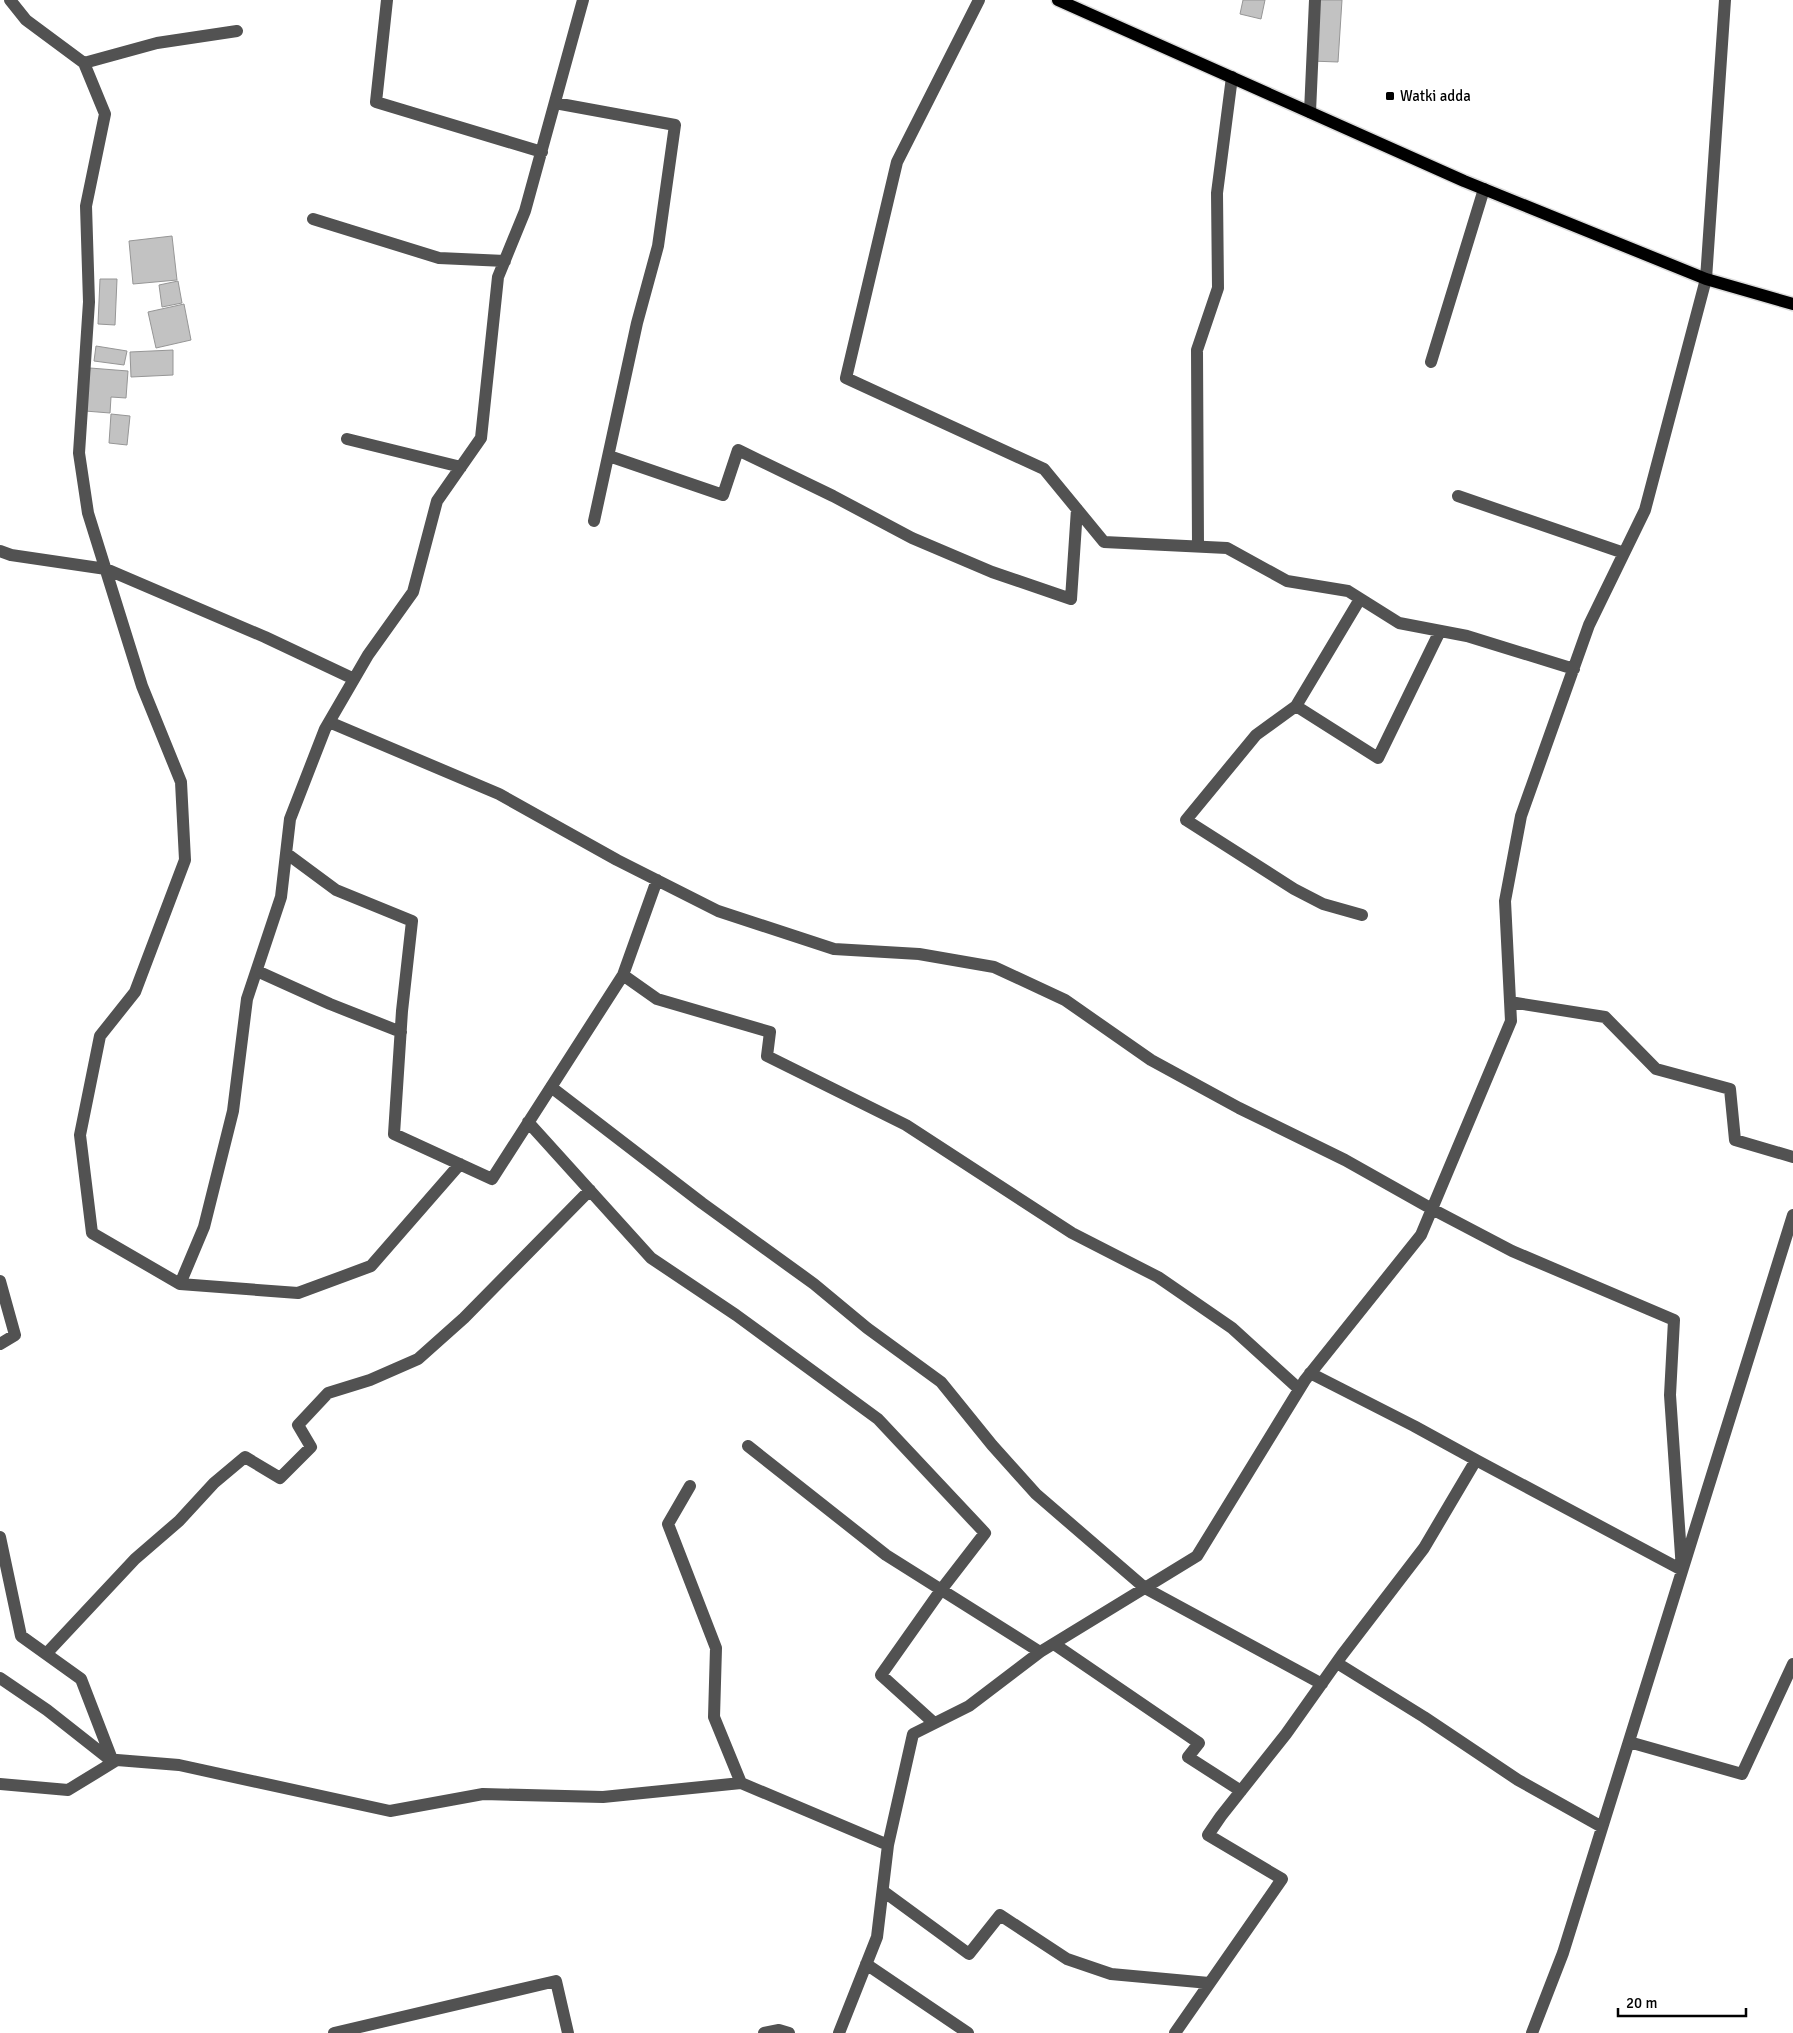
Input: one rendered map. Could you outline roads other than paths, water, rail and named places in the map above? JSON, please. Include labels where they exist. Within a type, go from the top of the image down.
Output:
[{"type":"main road","points":[[1058,0],[1484,189],[1706,279],[1793,304]]},
{"type":"street","points":[[10,0],[26,20],[84,63],[105,114],[86,206],[89,302],[79,452],[88,513],[142,686],[181,782],[185,860],[135,992],[100,1036],[80,1135],[92,1232],[180,1284],[298,1293],[371,1266],[460,1164]]},
{"type":"street","points":[[387,0],[376,102],[542,152]]},
{"type":"street","points":[[180,1284],[204,1227],[233,1111],[247,999],[282,897],[290,819],[329,722],[368,655],[413,592],[437,502],[481,438],[498,277],[525,211],[582,0]]},
{"type":"street","points":[[979,0],[897,162],[846,378],[1044,469],[1104,542],[1227,548],[1287,581],[1348,592],[1399,623],[1466,636],[1574,668]]},
{"type":"street","points":[[1310,112],[1315,0]]},
{"type":"street","points":[[839,2033],[877,1937],[888,1845],[912,1734],[969,1706],[1040,1652],[1198,1556],[1310,1373],[1421,1235],[1511,1021],[1505,901],[1521,816],[1589,625],[1644,510],[1706,279],[1725,0]]},
{"type":"street","points":[[84,63],[157,43],[237,31]]},
{"type":"street","points":[[1198,546],[1197,350],[1218,288],[1217,193],[1232,77]]},
{"type":"street","points":[[555,103],[675,125],[658,246],[638,323],[594,521]]},
{"type":"street","points":[[1431,362],[1484,189]]},
{"type":"street","points":[[313,219],[439,258],[505,261]]},
{"type":"street","points":[[347,439],[461,467]]},
{"type":"street","points":[[609,456],[723,495],[738,450],[833,496],[912,538],[992,572],[1071,599],[1078,509]]},
{"type":"street","points":[[1458,496],[1624,554]]},
{"type":"street","points":[[0,551],[11,555],[106,569],[265,637],[354,679]]},
{"type":"street","points":[[1360,599],[1296,706],[1256,735],[1186,820],[1294,889],[1323,904],[1362,915]]},
{"type":"street","points":[[1296,706],[1378,758],[1440,631]]},
{"type":"street","points":[[329,722],[499,794],[657,880],[718,910],[834,949],[919,954],[994,966],[1065,1000],[1160,1065],[1239,1108],[1345,1160],[1512,1251],[1674,1320],[1670,1395],[1682,1570]]},
{"type":"street","points":[[286,853],[336,890],[412,921],[401,1032],[394,1134],[492,1179],[623,975],[657,880]]},
{"type":"street","points":[[257,971],[330,1004],[401,1032]]},
{"type":"street","points":[[623,975],[657,998],[770,1032],[768,1056],[906,1125],[1072,1233],[1158,1277],[1232,1328],[1299,1389]]},
{"type":"street","points":[[1510,1002],[1605,1017],[1656,1069],[1730,1089],[1735,1140],[1793,1157]]},
{"type":"street","points":[[551,1087],[702,1203],[814,1284],[867,1328],[942,1382],[992,1445],[1036,1494],[1145,1588],[1322,1684]]},
{"type":"street","points":[[528,1122],[652,1258],[736,1314],[878,1418],[985,1533],[941,1590],[881,1675],[934,1723]]},
{"type":"street","points":[[46,1654],[135,1559],[179,1521],[214,1483],[245,1458],[280,1478],[311,1447],[298,1425],[328,1393],[370,1380],[418,1359],[464,1318],[590,1190]]},
{"type":"street","points":[[1532,2033],[1563,1953],[1792,1220]]},
{"type":"street","points":[[0,1281],[15,1335],[0,1344]]},
{"type":"street","points":[[1310,1373],[1414,1426],[1682,1570]]},
{"type":"street","points":[[748,1446],[886,1555],[1040,1652]]},
{"type":"street","points":[[1175,2033],[1282,1878],[1208,1835],[1286,1734],[1336,1663],[1424,1548],[1476,1460]]},
{"type":"street","points":[[690,1486],[668,1524],[716,1648],[714,1717],[741,1783]]},
{"type":"street","points":[[0,1537],[21,1636],[80,1679],[112,1762]]},
{"type":"street","points":[[1054,1644],[1199,1743],[1188,1757],[1241,1791]]},
{"type":"street","points":[[1336,1663],[1424,1717],[1518,1780],[1602,1827]]},
{"type":"street","points":[[1629,1742],[1742,1774],[1793,1664]]},
{"type":"street","points":[[0,1678],[47,1710],[112,1762]]},
{"type":"street","points":[[0,1784],[68,1790],[116,1760],[179,1765],[390,1811],[483,1794],[603,1797],[741,1783],[888,1845]]},
{"type":"street","points":[[883,1892],[969,1954],[1000,1916],[1067,1959],[1111,1974],[1209,1983]]},
{"type":"street","points":[[866,1964],[968,2033]]},
{"type":"street","points":[[334,2033],[556,1981],[568,2033]]},
{"type":"street","points":[[764,2033],[779,2030],[789,2033]]},
{"type":"place","name":"Watki adda","points":[[1390,96]]}]
